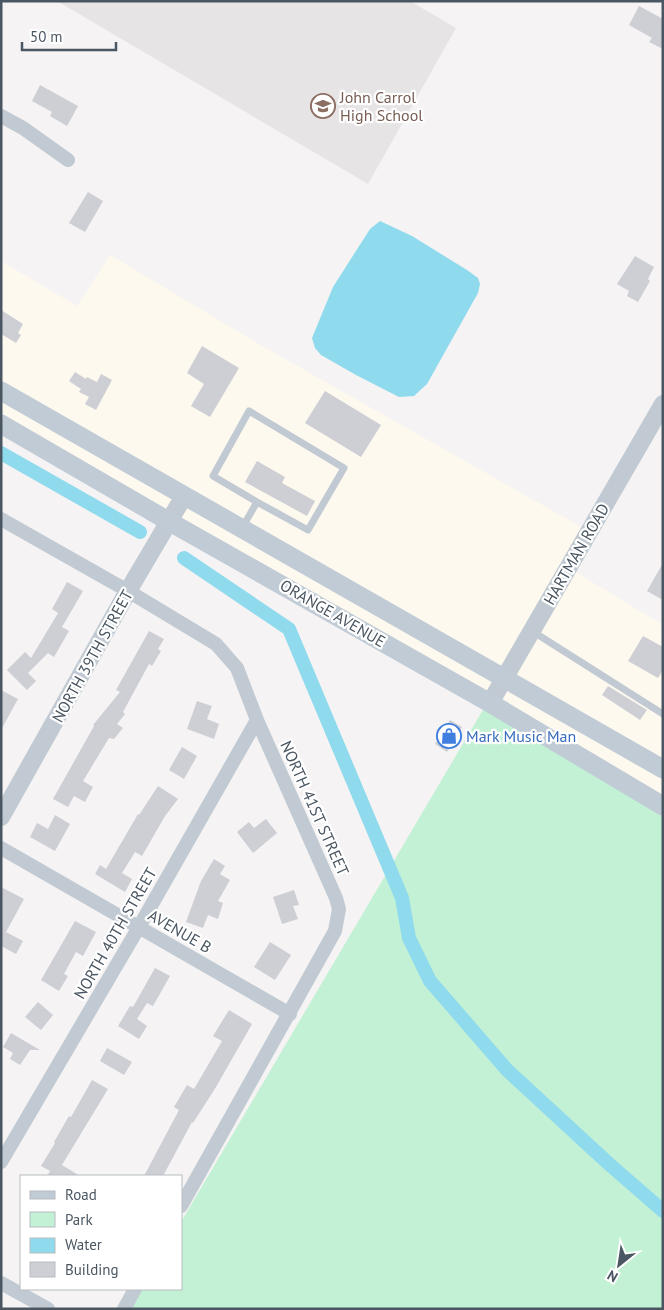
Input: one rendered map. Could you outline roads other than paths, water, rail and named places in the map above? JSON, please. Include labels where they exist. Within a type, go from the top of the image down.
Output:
[{"type":"main road","name":"ORANGE AVENUE","points":[[1,391],[663,769]]},
{"type":"main road","name":"ORANGE AVENUE","points":[[1,424],[490,703],[663,806]]},
{"type":"street","points":[[1,116],[23,128],[68,160]]},
{"type":"street","name":"HARTMAN ROAD","points":[[490,703],[663,404]]},
{"type":"street","name":"NORTH 39TH STREET","points":[[1,817],[128,591],[184,496]]},
{"type":"street","name":"NORTH 41ST STREET","points":[[1,519],[128,591],[216,644],[237,668],[257,720],[336,898],[338,909],[334,932],[290,1014],[182,1204]]},
{"type":"street","name":"NORTH 40TH STREET","points":[[1,1162],[139,927],[257,720]]},
{"type":"street","name":"AVENUE B","points":[[1,848],[290,1014]]},
{"type":"street","points":[[1,1283],[48,1309]]},
{"type":"street","points":[[124,1309],[134,1290]]},
{"type":"lane","points":[[249,411],[344,468],[308,530],[257,502],[213,476],[249,411]]},
{"type":"lane","points":[[242,529],[257,502]]},
{"type":"lane","points":[[532,631],[663,714]]},
{"type":"water","points":[[380,221],[412,236],[467,270],[478,278],[480,284],[478,293],[427,384],[414,396],[399,397],[356,375],[321,355],[315,348],[312,338],[333,287],[370,229]]},
{"type":"waterway","points":[[1,453],[140,532]]},
{"type":"waterway","points":[[184,558],[289,629],[402,898],[409,938],[430,981],[507,1070],[663,1211]]},
{"type":"place","name":"John Carrol High School","points":[[323,106]]},
{"type":"place","name":"Mark Music Man","points":[[449,736]]}]
